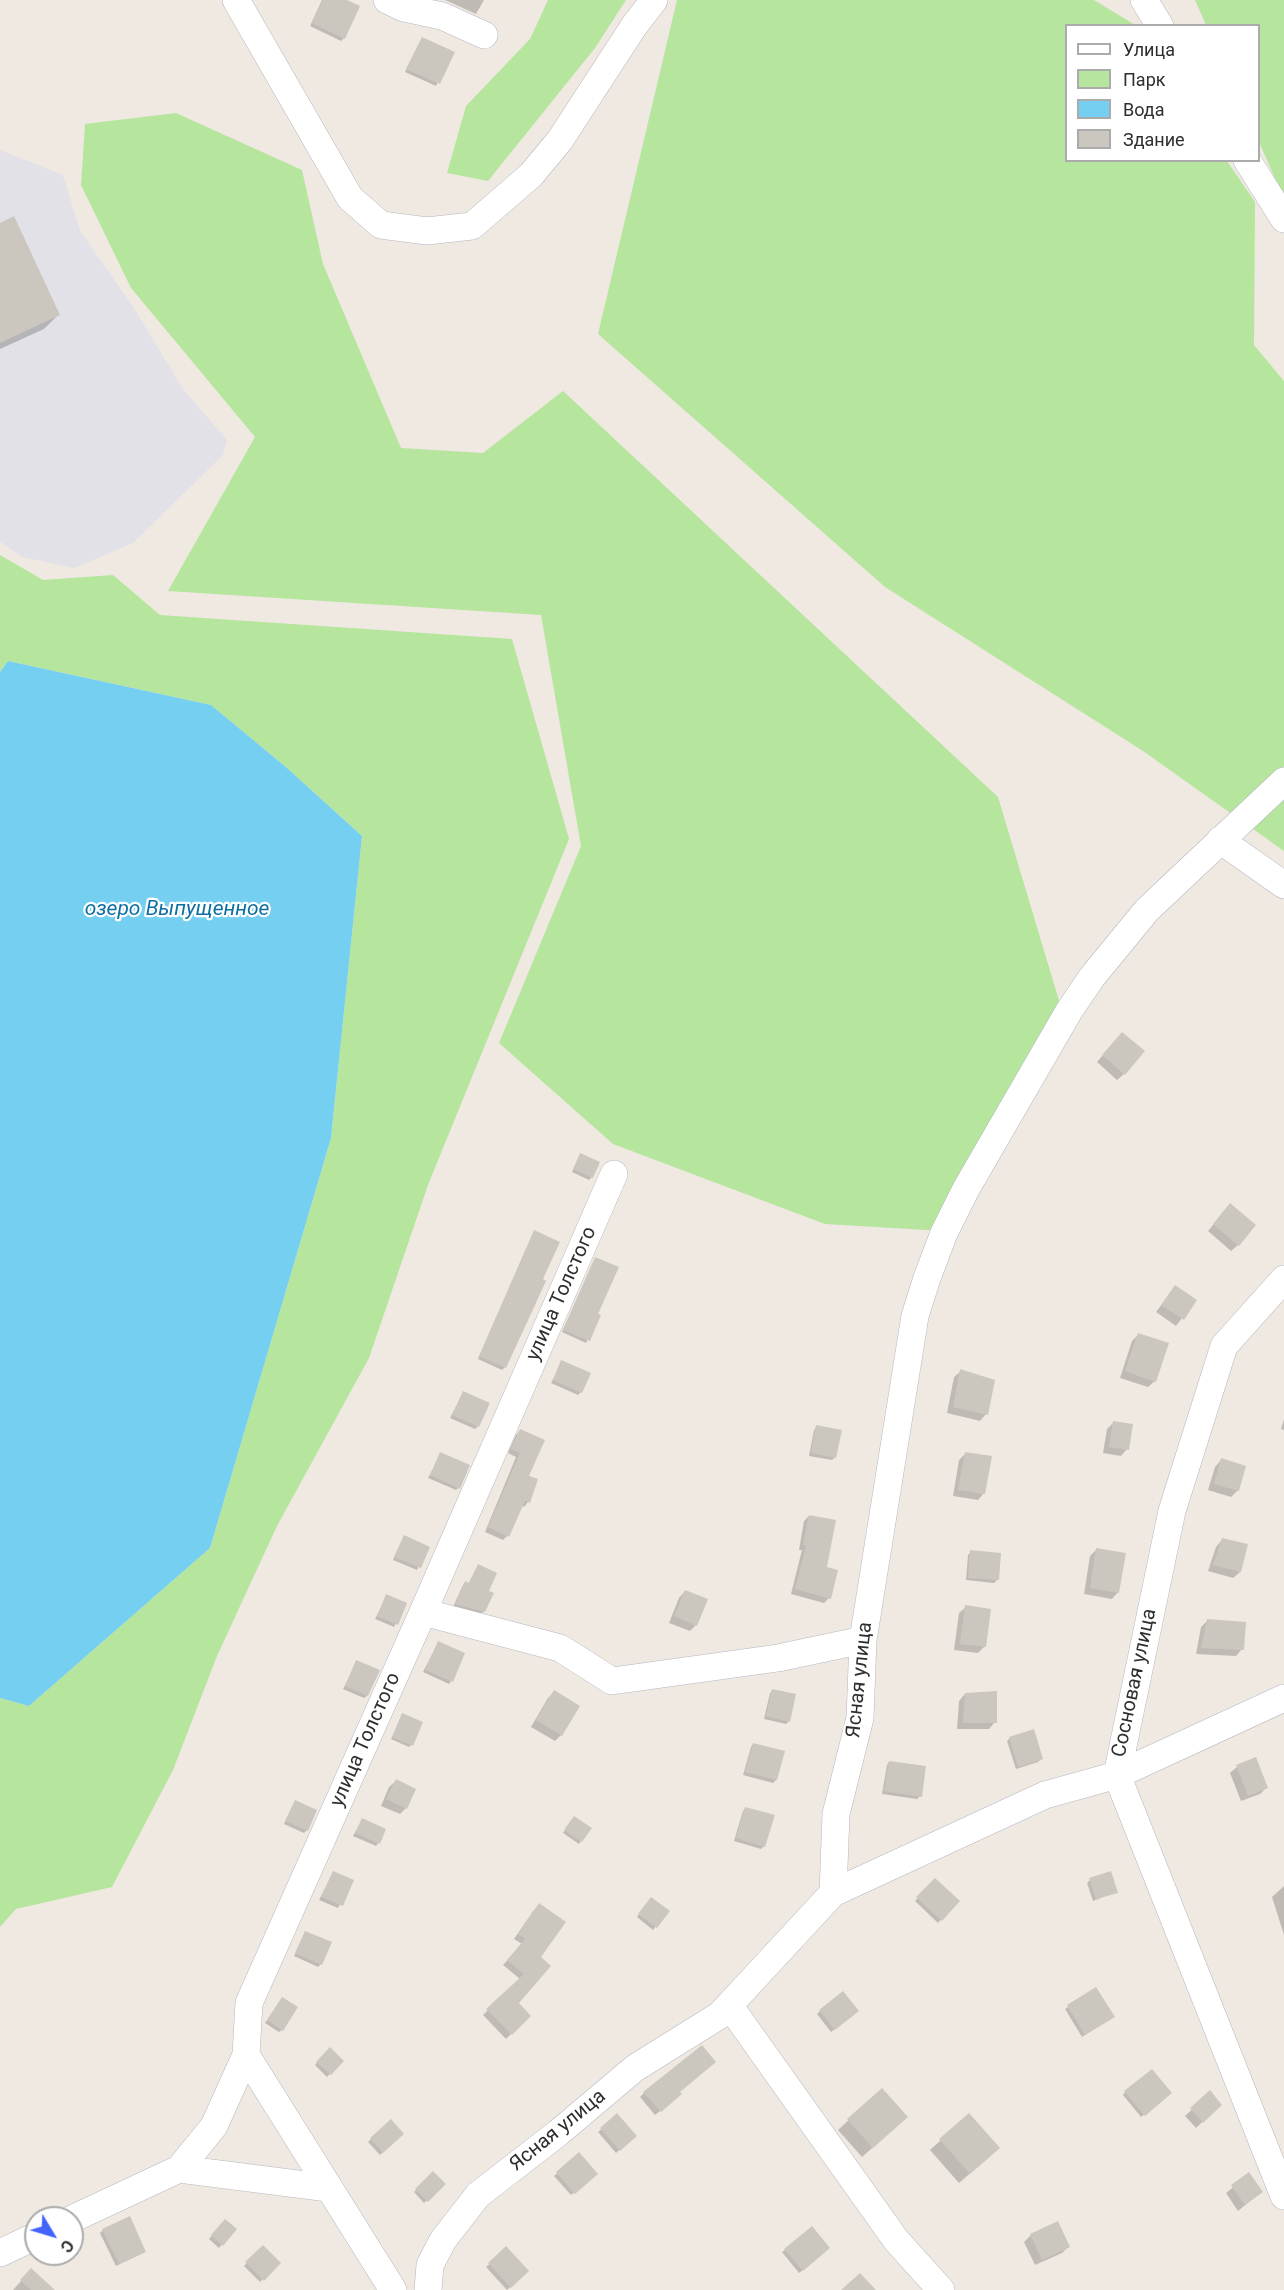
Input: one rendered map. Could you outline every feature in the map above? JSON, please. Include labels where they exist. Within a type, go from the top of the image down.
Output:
[{"type":"street","points":[[236,0],[350,198],[381,225],[426,231],[472,226],[531,175],[560,140],[634,26],[654,0]]},
{"type":"street","points":[[387,0],[404,8],[442,16],[484,35]]},
{"type":"street","points":[[1144,0],[1159,24]]},
{"type":"street","points":[[1248,162],[1284,219]]},
{"type":"street","name":"Ясная улица","points":[[428,2290],[430,2265],[443,2240],[478,2195],[558,2133],[635,2068],[720,2015],[832,1893],[836,1814],[860,1718],[863,1640],[915,1316],[944,1233],[966,1189],[1069,1011],[1112,951],[1148,910],[1284,781]]},
{"type":"street","points":[[1220,840],[1284,885]]},
{"type":"street","name":"улица Толстого","points":[[246,2055],[249,2003],[614,1174]]},
{"type":"street","name":"Сосновая улица","points":[[1284,1279],[1224,1346],[1172,1511],[1136,1673],[1117,1775],[1284,2196]]},
{"type":"street","points":[[423,1612],[560,1648],[612,1681],[778,1658],[863,1640]]},
{"type":"street","points":[[832,1893],[1045,1795],[1117,1775],[1284,1698]]},
{"type":"street","points":[[729,2005],[896,2240],[940,2290]]},
{"type":"street","points":[[84,2213],[179,2169],[214,2126],[246,2055]]},
{"type":"street","points":[[246,2055],[393,2290]]},
{"type":"street","points":[[179,2169],[329,2188]]},
{"type":"street","points":[[0,2253],[24,2242]]},
{"type":"shaded area","points":[[0,150],[63,175],[80,231],[132,305],[183,389],[227,440],[223,455],[133,543],[74,568],[23,557],[0,542]]},
{"type":"green space","points":[[548,0],[626,0],[595,48],[488,181],[447,173],[466,106],[530,39]]},
{"type":"green space","points":[[677,0],[1094,0],[1133,24],[1065,24],[1065,162],[1228,162],[1255,202],[1254,345],[1284,381],[1284,851],[1143,751],[885,587],[598,334]]},
{"type":"green space","points":[[1195,0],[1284,0],[1284,199],[1260,144],[1260,24],[1206,24]]},
{"type":"green space","points":[[176,113],[302,170],[323,264],[401,448],[483,453],[563,391],[998,797],[1063,1014],[960,1232],[825,1224],[613,1144],[499,1043],[581,846],[541,615],[168,591],[255,437],[131,288],[81,185],[85,124]]},
{"type":"green space","points":[[0,555],[43,580],[113,575],[160,615],[512,639],[569,839],[428,1185],[369,1358],[277,1526],[217,1656],[173,1770],[112,1887],[16,1909],[0,1927],[0,1698],[29,1706],[210,1548],[331,1138],[362,836],[287,768],[211,705],[8,661],[0,672]]},
{"type":"water","name":"озеро Выпущенное","points":[[8,661],[211,705],[287,768],[362,836],[331,1138],[210,1548],[29,1706],[0,1698],[0,672]]},
{"type":"building","points":[[323,0],[347,0],[360,6],[345,39],[312,23]]},
{"type":"building","points":[[422,37],[455,52],[440,84],[406,69]]},
{"type":"building","points":[[14,216],[60,315],[0,343],[0,223]]},
{"type":"building","points":[[1122,1032],[1145,1051],[1125,1075],[1102,1055]]},
{"type":"building","points":[[580,1153],[600,1162],[593,1178],[573,1169]]},
{"type":"building","points":[[1230,1203],[1256,1225],[1239,1246],[1213,1224]]},
{"type":"building","points":[[534,1230],[560,1242],[543,1279],[546,1281],[506,1368],[479,1356]]},
{"type":"building","points":[[595,1257],[619,1267],[598,1314],[601,1315],[590,1341],[563,1330]]},
{"type":"building","points":[[1175,1285],[1197,1300],[1184,1320],[1161,1305]]},
{"type":"building","points":[[1138,1333],[1169,1343],[1156,1382],[1125,1371]]},
{"type":"building","points":[[561,1360],[591,1373],[582,1393],[553,1380]]},
{"type":"building","points":[[960,1369],[995,1380],[988,1415],[953,1407]]},
{"type":"building","points":[[463,1391],[490,1403],[479,1427],[452,1415]]},
{"type":"building","points":[[1113,1421],[1133,1424],[1129,1450],[1109,1447]]},
{"type":"building","points":[[816,1425],[842,1430],[836,1458],[811,1453]]},
{"type":"building","points":[[520,1429],[545,1440],[529,1476],[538,1479],[530,1503],[525,1501],[509,1537],[488,1527],[520,1453],[511,1449]]},
{"type":"building","points":[[440,1452],[470,1465],[460,1489],[430,1475]]},
{"type":"building","points":[[965,1452],[992,1456],[985,1494],[958,1490]]},
{"type":"building","points":[[1221,1458],[1246,1466],[1239,1491],[1214,1484]]},
{"type":"building","points":[[809,1515],[836,1520],[827,1567],[838,1570],[831,1599],[795,1589],[806,1546],[803,1545]]},
{"type":"building","points":[[404,1535],[430,1547],[421,1568],[394,1557]]},
{"type":"building","points":[[1222,1538],[1248,1544],[1241,1572],[1213,1565]]},
{"type":"building","points":[[1096,1548],[1126,1553],[1119,1593],[1090,1588]]},
{"type":"building","points":[[970,1550],[1001,1553],[999,1580],[968,1578]]},
{"type":"building","points":[[478,1564],[497,1573],[489,1591],[494,1593],[485,1612],[455,1604],[465,1581],[469,1583]]},
{"type":"building","points":[[685,1590],[708,1599],[697,1626],[674,1616]]},
{"type":"building","points":[[386,1594],[407,1603],[398,1625],[377,1616]]},
{"type":"building","points":[[965,1605],[991,1609],[986,1647],[960,1644]]},
{"type":"building","points":[[1207,1619],[1246,1622],[1244,1650],[1201,1648]]},
{"type":"building","points":[[438,1641],[465,1653],[453,1682],[425,1670]]},
{"type":"building","points":[[356,1660],[380,1670],[368,1696],[345,1686]]},
{"type":"building","points":[[772,1689],[796,1694],[790,1722],[766,1716]]},
{"type":"building","points":[[554,1690],[580,1706],[562,1736],[536,1720]]},
{"type":"building","points":[[997,1691],[997,1723],[963,1723],[965,1693]]},
{"type":"building","points":[[402,1713],[423,1722],[413,1746],[392,1737]]},
{"type":"building","points":[[1034,1729],[1043,1759],[1018,1767],[1009,1737]]},
{"type":"building","points":[[753,1743],[785,1751],[777,1780],[745,1772]]},
{"type":"building","points":[[1256,1757],[1268,1788],[1248,1796],[1236,1765]]},
{"type":"building","points":[[889,1761],[926,1766],[922,1797],[884,1791]]},
{"type":"building","points":[[396,1779],[416,1789],[407,1809],[386,1799]]},
{"type":"building","points":[[295,1800],[317,1810],[308,1831],[285,1821]]},
{"type":"building","points":[[745,1807],[775,1815],[765,1847],[736,1838]]},
{"type":"building","points":[[574,1816],[592,1828],[582,1842],[564,1830]]},
{"type":"building","points":[[362,1818],[386,1829],[380,1844],[355,1833]]},
{"type":"building","points":[[333,1871],[354,1880],[343,1906],[321,1897]]},
{"type":"building","points":[[1111,1871],[1118,1893],[1096,1899],[1089,1878]]},
{"type":"building","points":[[935,1878],[960,1901],[942,1921],[916,1897]]},
{"type":"building","points":[[651,1897],[670,1911],[657,1928],[638,1914]]},
{"type":"building","points":[[539,1903],[566,1922],[541,1957],[551,1966],[519,2003],[531,2016],[512,2035],[486,2009],[524,1974],[507,1960],[525,1939],[518,1934]]},
{"type":"building","points":[[305,1931],[332,1942],[322,1965],[295,1953]]},
{"type":"building","points":[[1096,1987],[1115,2017],[1085,2035],[1067,2005]]},
{"type":"building","points":[[843,1991],[859,2011],[835,2030],[819,2010]]},
{"type":"building","points":[[282,1997],[298,2007],[283,2031],[267,2020]]},
{"type":"building","points":[[702,2045],[716,2062],[680,2092],[682,2094],[661,2112],[643,2092]]},
{"type":"building","points":[[330,2047],[344,2061],[331,2075],[316,2062]]},
{"type":"building","points":[[1152,2069],[1172,2093],[1145,2116],[1124,2091]]},
{"type":"building","points":[[882,2088],[908,2117],[873,2148],[847,2119]]},
{"type":"building","points":[[1210,2090],[1222,2105],[1203,2123],[1190,2108]]},
{"type":"building","points":[[617,2113],[637,2136],[620,2151],[600,2128]]},
{"type":"building","points":[[969,2113],[1000,2148],[970,2174],[939,2139]]},
{"type":"building","points":[[391,2119],[404,2134],[383,2153],[370,2138]]},
{"type":"building","points":[[579,2152],[598,2174],[575,2194],[556,2172]]},
{"type":"building","points":[[433,2171],[446,2184],[428,2202],[415,2189]]},
{"type":"building","points":[[1249,2172],[1263,2192],[1245,2205],[1231,2185]]},
{"type":"building","points":[[130,2216],[146,2252],[119,2264],[102,2229]]},
{"type":"building","points":[[225,2219],[237,2229],[223,2246],[211,2235]]},
{"type":"building","points":[[1058,2221],[1070,2247],[1042,2260],[1030,2234]]},
{"type":"building","points":[[812,2226],[830,2248],[803,2271],[784,2249]]},
{"type":"building","points":[[263,2245],[281,2263],[264,2281],[245,2262]]},
{"type":"building","points":[[506,2246],[529,2271],[511,2288],[488,2263]]},
{"type":"building","points":[[31,2268],[55,2290],[31,2290],[20,2280]]},
{"type":"building","points":[[860,2273],[876,2290],[841,2290]]}]
